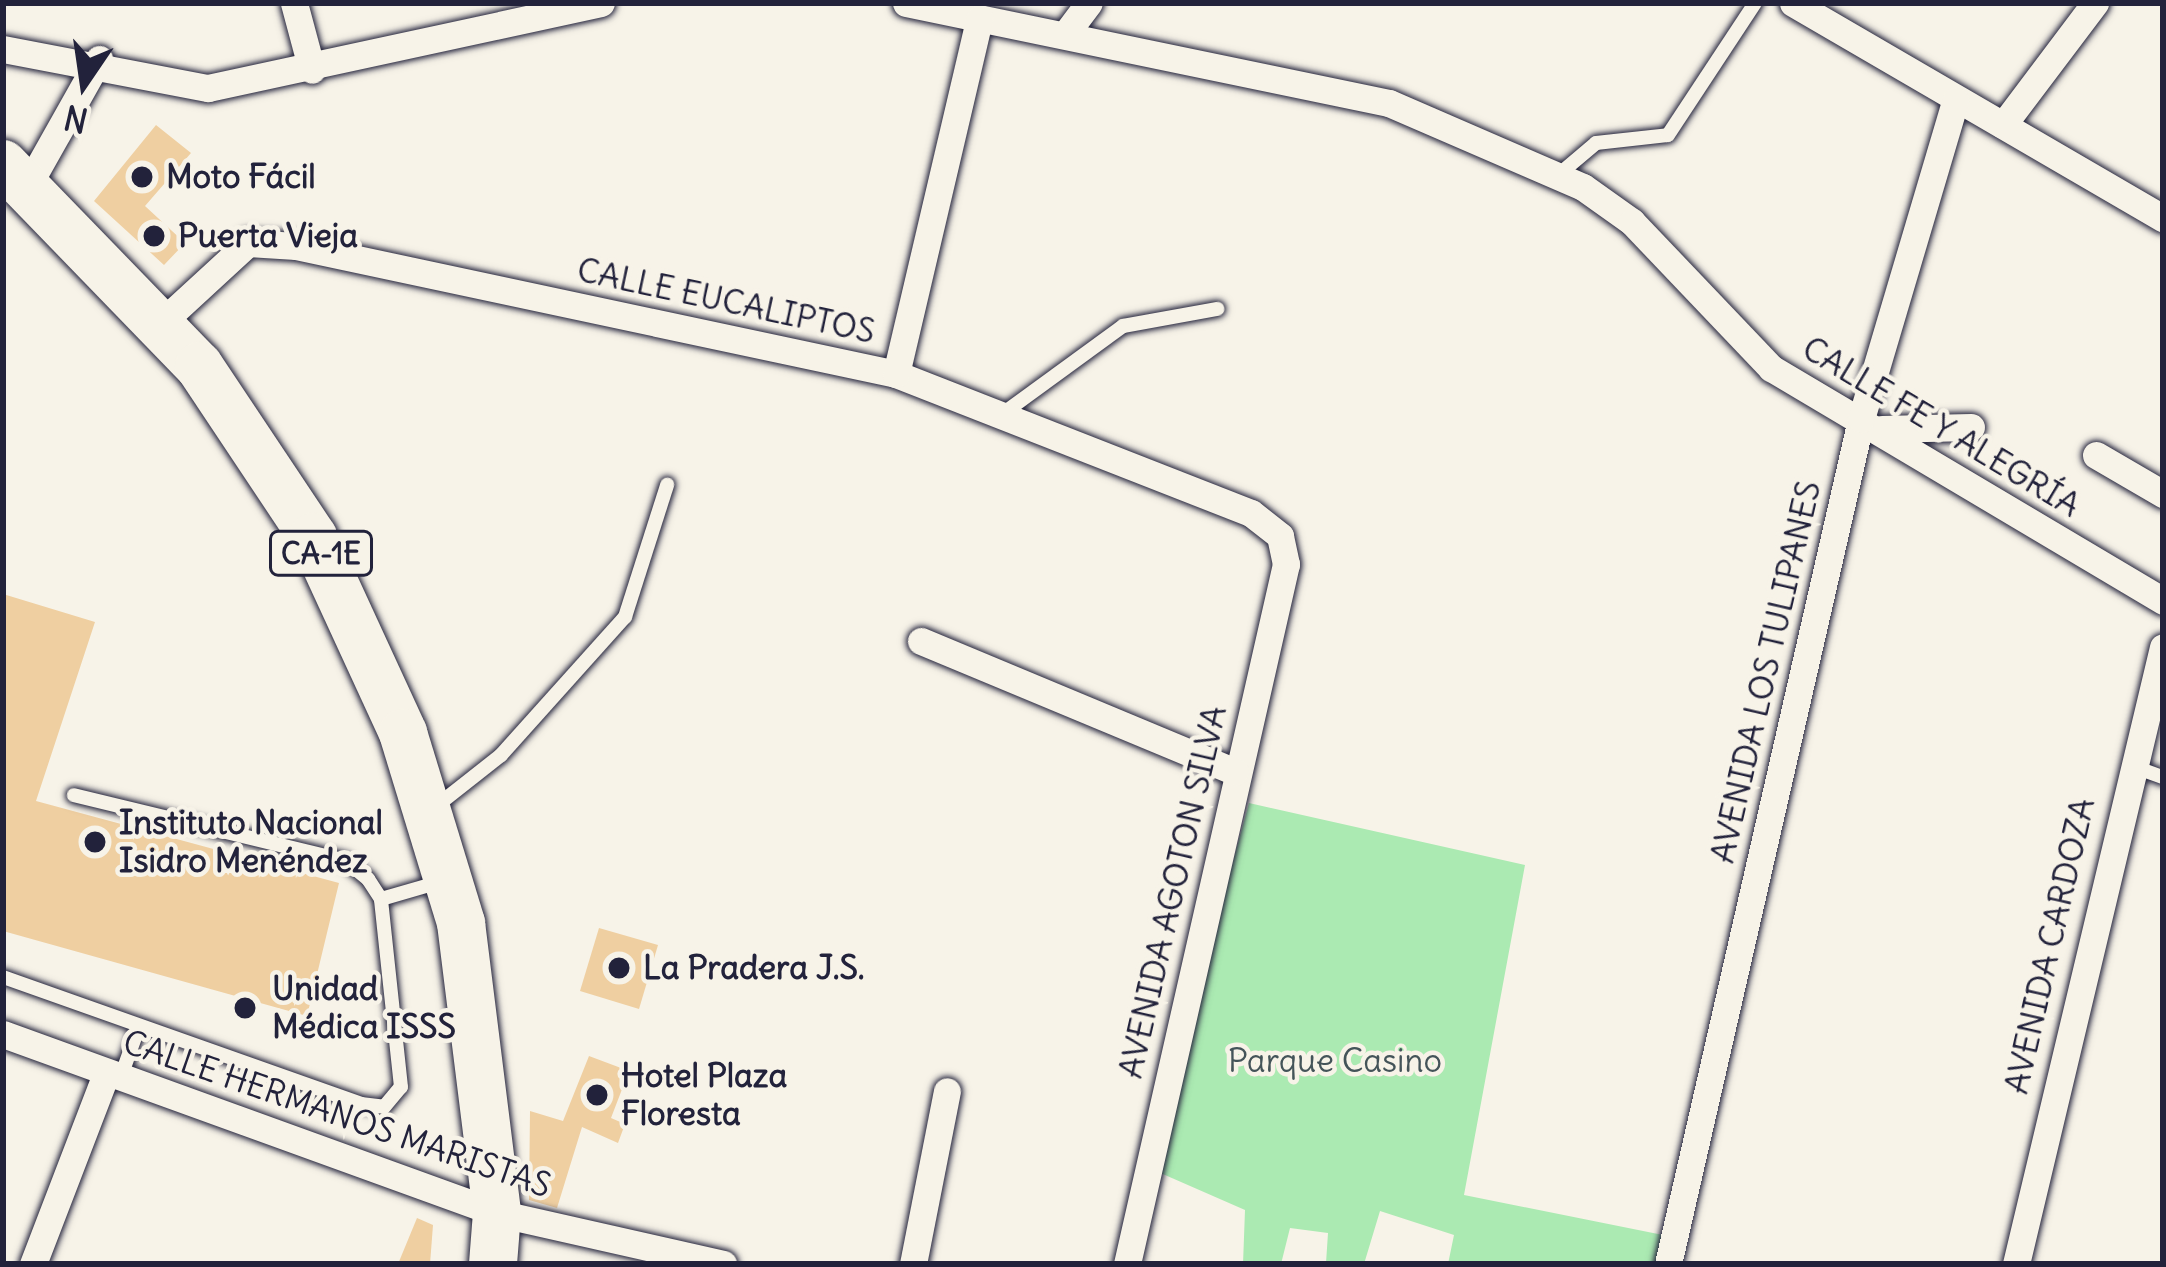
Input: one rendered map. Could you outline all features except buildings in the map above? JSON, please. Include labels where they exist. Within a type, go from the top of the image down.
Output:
[{"type":"highway","name":"CA-1E","points":[[12,178],[161,323],[313,537],[430,812],[449,879],[483,1119],[484,1209],[493,1264]]},
{"type":"highway","name":"CA-1E","points":[[468,1264],[484,1209]]},
{"type":"street","points":[[294,3],[312,70]]},
{"type":"street","points":[[3,49],[99,59],[208,88],[312,70],[601,3]]},
{"type":"street","name":"CALLE FE Y ALEGRÍA","points":[[906,3],[1067,32],[1389,103],[1556,176],[1632,222],[1771,368],[2163,602]]},
{"type":"street","points":[[1067,32],[1089,3]]},
{"type":"street","points":[[1792,3],[2163,218]]},
{"type":"street","points":[[2003,125],[2095,3]]},
{"type":"street","points":[[896,374],[979,19]]},
{"type":"street","points":[[12,178],[99,59]]},
{"type":"street","name":"AVENIDA LOS TULIPANES","points":[[1668,1264],[1871,424],[1955,101]]},
{"type":"street","name":"CALLE EUCALIPTOS","points":[[161,323],[248,243],[296,246],[896,374],[1251,513],[1280,536]]},
{"type":"street","points":[[1871,424],[1971,428]]},
{"type":"street","points":[[2096,455],[2163,494]]},
{"type":"street","name":"AVENIDA AGOTON SILVA","points":[[1127,1264],[1235,772],[1286,564],[1280,536]]},
{"type":"street","points":[[921,641],[1235,772]]},
{"type":"street","name":"AVENIDA CARDOZA","points":[[2016,1264],[2128,764],[2163,646]]},
{"type":"street","name":"CALLE HERMANOS MARISTAS","points":[[3,1034],[484,1209],[723,1264]]},
{"type":"street","points":[[33,1264],[113,1076]]},
{"type":"street","points":[[913,1264],[947,1091]]},
{"type":"lane","points":[[1556,176],[1596,143],[1668,135],[1755,3]]},
{"type":"lane","points":[[1001,415],[1123,326],[1217,309]]},
{"type":"lane","points":[[430,812],[501,755],[625,616],[667,485]]},
{"type":"lane","points":[[2128,764],[2163,777]]},
{"type":"lane","points":[[3,977],[138,1029],[384,1107],[401,1087],[382,898],[346,861],[74,795]]},
{"type":"lane","points":[[382,898],[449,879]]},
{"type":"lane","points":[[113,1076],[138,1029]]},
{"type":"green space","name":"Parque Casino","points":[[1249,803],[1525,865],[1464,1195],[1663,1235],[1656,1264],[1448,1264],[1454,1235],[1380,1211],[1364,1264],[1326,1263],[1328,1233],[1290,1228],[1281,1264],[1243,1264],[1245,1210],[1149,1168]]},
{"type":"place","name":"Moto Fácil","points":[[142,177]]},
{"type":"place","name":"Puerta Vieja","points":[[154,236]]},
{"type":"place","name":"Instituto Nacional Isidro Menéndez","points":[[95,842]]},
{"type":"place","name":"La Pradera J.S.","points":[[619,968]]},
{"type":"place","name":"Unidad Médica ISSS","points":[[245,1008]]},
{"type":"place","name":"Hotel Plaza Floresta","points":[[597,1095]]}]
